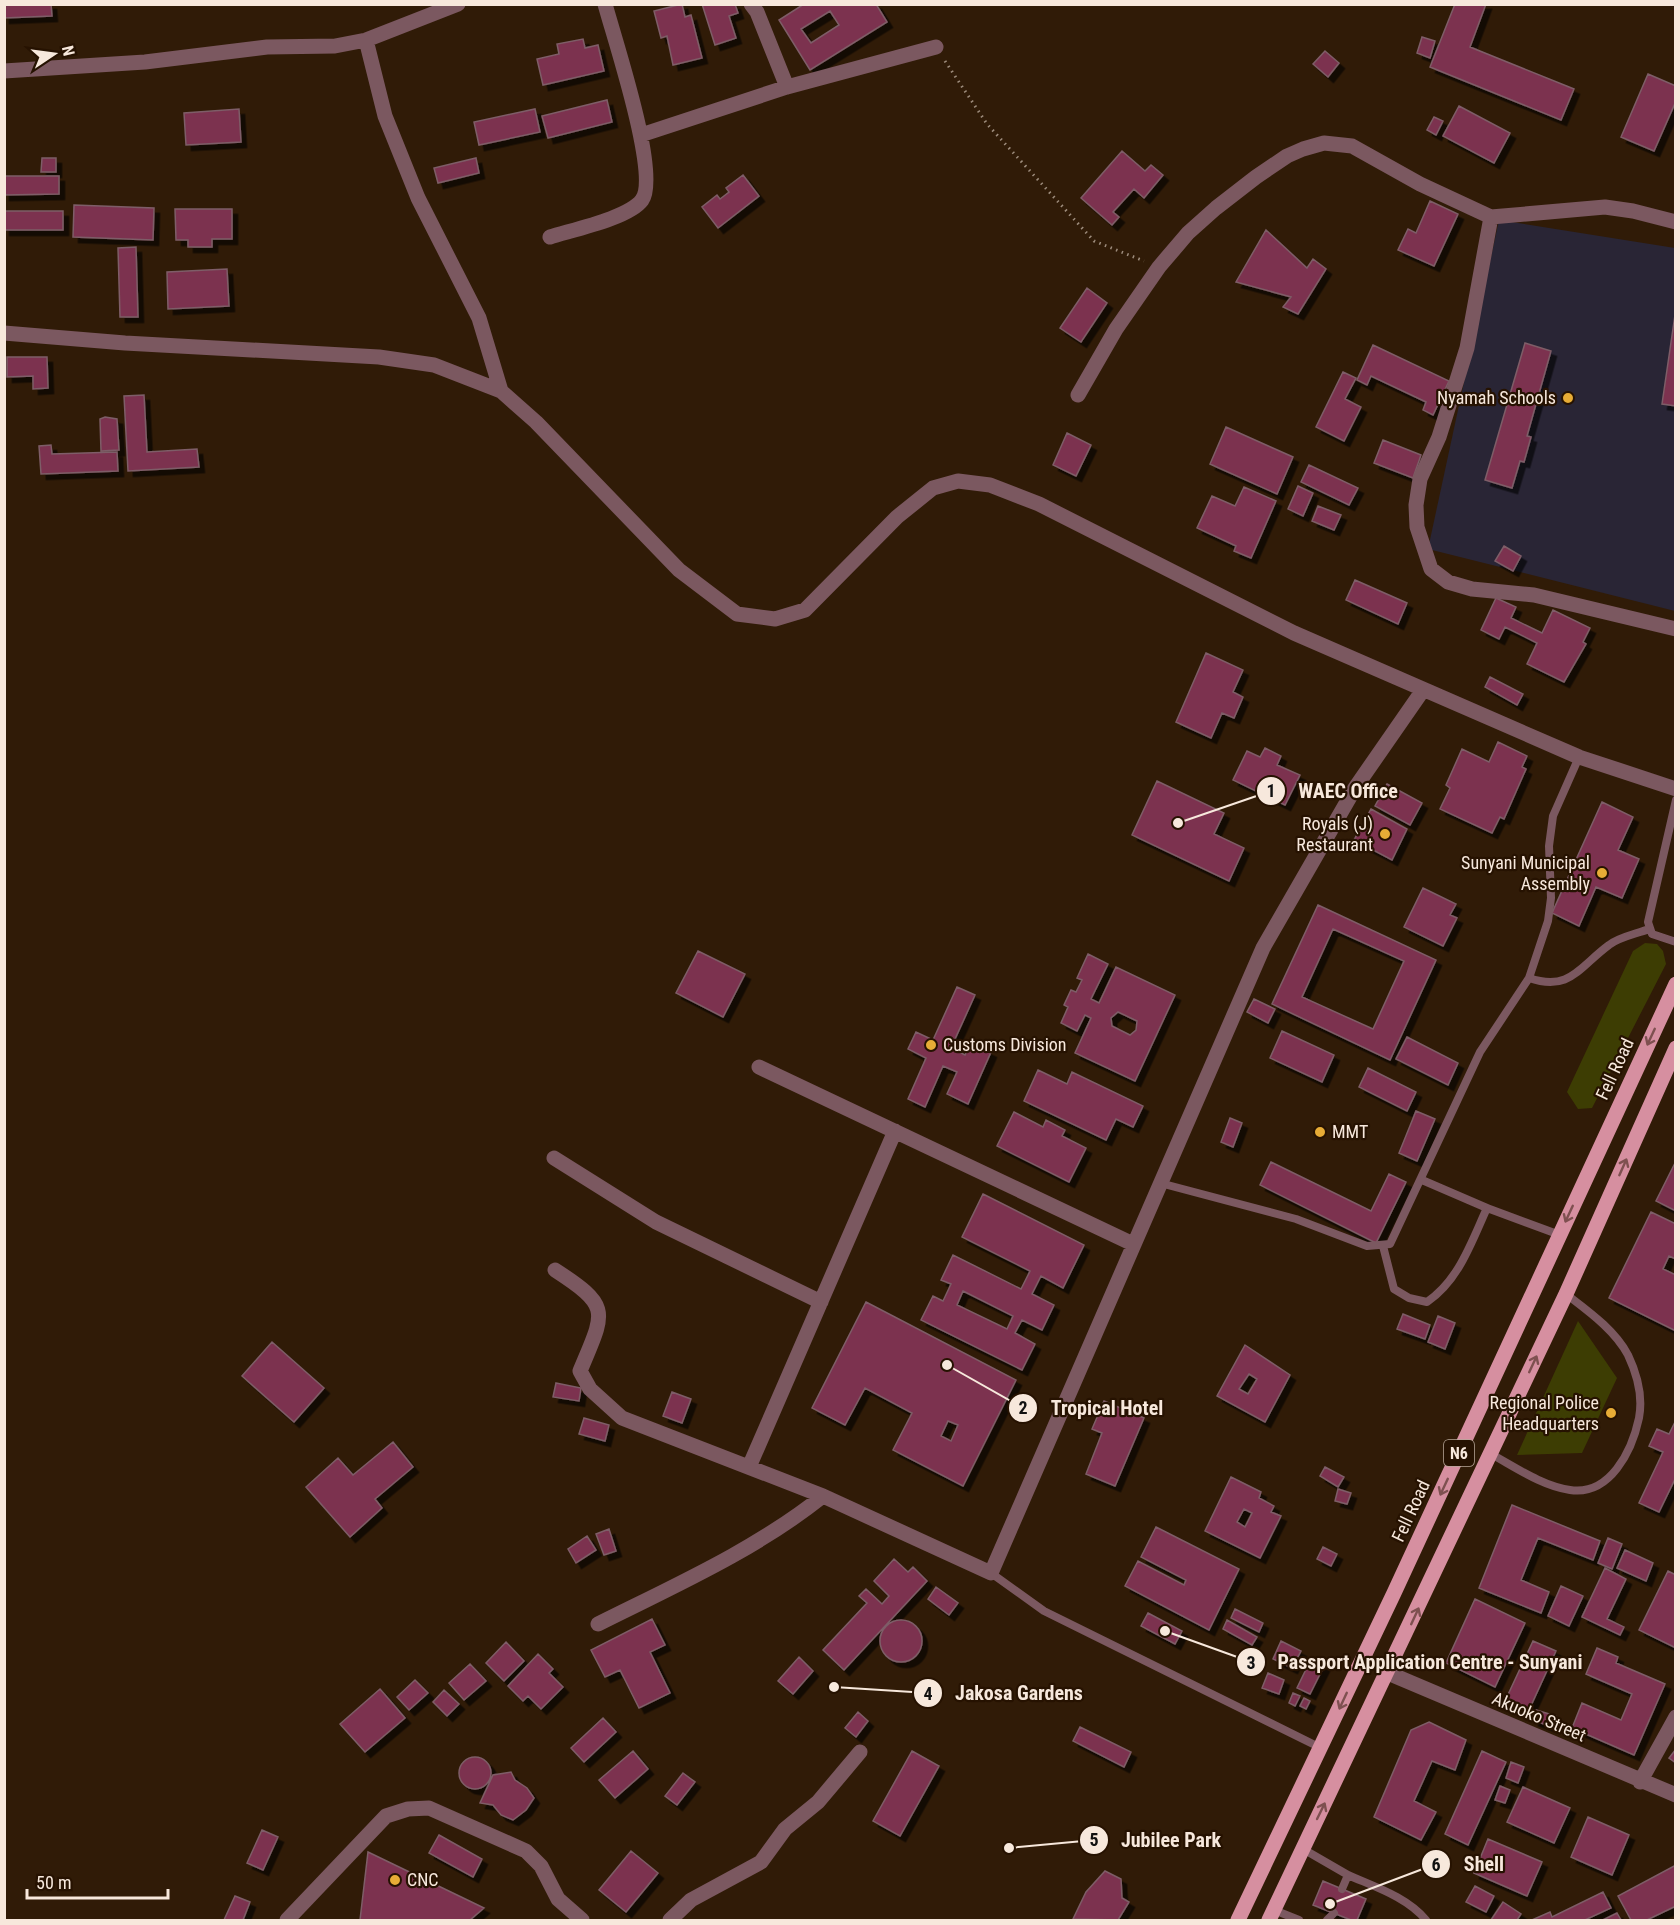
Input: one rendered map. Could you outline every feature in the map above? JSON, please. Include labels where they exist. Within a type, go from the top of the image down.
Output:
[{"type":"main road","name":"Fell Road","points":[[1238,1920],[1321,1748],[1676,984]]},
{"type":"main road","name":"N6","points":[[1272,1915],[1566,1294],[1676,1048]]},
{"type":"main road","points":[[1250,1897],[1272,1915]]},
{"type":"street","points":[[4,71],[145,63],[267,47],[335,46],[366,40],[434,9],[458,4]]},
{"type":"street","points":[[550,237],[630,210],[642,201],[648,179],[641,135],[605,4]]},
{"type":"street","points":[[751,4],[757,12],[787,87]]},
{"type":"street","points":[[366,40],[385,116],[417,198],[479,318],[501,391]]},
{"type":"street","points":[[641,135],[787,87],[936,47]]},
{"type":"street","points":[[1078,395],[1116,330],[1159,267],[1188,233],[1216,208],[1287,156],[1324,144],[1352,146],[1420,184],[1491,216],[1605,207],[1633,211],[1676,222]]},
{"type":"street","points":[[1491,216],[1467,348],[1439,437],[1420,479],[1416,505],[1417,527],[1431,569],[1448,582],[1472,589],[1534,595],[1676,628]]},
{"type":"street","points":[[4,333],[124,343],[379,357],[434,365],[501,391],[536,422],[679,570],[737,614],[775,619],[805,610],[897,517],[933,488],[958,481],[990,485],[1039,504],[1294,633],[1422,690],[1580,757],[1676,789]]},
{"type":"street","points":[[555,1270],[587,1291],[598,1307],[598,1329],[580,1371],[590,1389],[622,1418],[823,1496],[991,1573],[1263,948],[1355,788],[1422,690]]},
{"type":"street","points":[[759,1067],[1133,1244]]},
{"type":"street","points":[[748,1467],[895,1131]]},
{"type":"street","points":[[554,1158],[656,1222],[821,1302]]},
{"type":"street","points":[[598,1624],[737,1554],[793,1520],[823,1496]]},
{"type":"street","name":"Akuoko Street","points":[[1388,1673],[1640,1782],[1676,1795]]},
{"type":"street","points":[[1640,1782],[1676,1717]]},
{"type":"street","points":[[670,1920],[691,1900],[760,1862],[785,1829],[818,1802],[860,1752]]},
{"type":"street","points":[[288,1920],[386,1816],[408,1809],[429,1808],[526,1851],[541,1866],[558,1899],[582,1920]]},
{"type":"lane","points":[[1160,1183],[1296,1220],[1366,1246],[1383,1246],[1392,1241],[1480,1052],[1529,978],[1548,921],[1551,898],[1549,846],[1553,816],[1580,757]]},
{"type":"lane","points":[[1676,800],[1648,922],[1652,934],[1676,942]]},
{"type":"lane","points":[[1529,978],[1546,984],[1563,981],[1611,943],[1649,929]]},
{"type":"lane","points":[[1422,1180],[1487,1208],[1560,1235]]},
{"type":"lane","points":[[1383,1246],[1394,1289],[1409,1298],[1427,1302],[1439,1294],[1456,1274],[1487,1208]]},
{"type":"lane","points":[[1491,1454],[1536,1478],[1571,1490],[1605,1484],[1623,1461],[1639,1417],[1639,1383],[1627,1353],[1598,1318],[1566,1294]]},
{"type":"lane","points":[[991,1573],[1044,1611],[1321,1748]]},
{"type":"lane","points":[[1303,1849],[1348,1875],[1389,1892],[1418,1910],[1426,1920]]},
{"type":"lane","points":[[1342,1889],[1348,1875]]},
{"type":"lane","points":[[1327,1920],[1334,1913]]},
{"type":"lane","points":[[1272,1915],[1299,1920]]},
{"type":"path","points":[[936,47],[987,124],[1044,190],[1094,241],[1159,267]]},
{"type":"shaded area","name":"Nyamah Schools","points":[[1499,220],[1675,248],[1675,611],[1428,549]]},
{"type":"shaded area","points":[[1645,943],[1657,944],[1663,951],[1666,964],[1592,1108],[1578,1109],[1567,1092],[1633,951]]},
{"type":"shaded area","points":[[1578,1321],[1617,1378],[1582,1453],[1517,1455]]},
{"type":"building","points":[[4,4],[51,4],[52,16],[4,18]]},
{"type":"building","points":[[682,4],[685,17],[691,15],[702,58],[673,65],[667,36],[661,38],[654,11]]},
{"type":"building","points":[[702,4],[735,4],[738,13],[729,16],[736,38],[715,45]]},
{"type":"building","points":[[804,4],[876,4],[887,22],[810,70],[779,20]],"holes":[[[830,11],[839,25],[811,43],[801,29]]]},
{"type":"building","points":[[1455,4],[1486,4],[1470,47],[1574,89],[1561,120],[1430,67]]},
{"type":"building","points":[[1422,37],[1435,41],[1430,58],[1417,53]]},
{"type":"building","points":[[583,39],[585,48],[598,45],[604,71],[543,85],[537,59],[559,54],[557,44]]},
{"type":"building","points":[[1325,51],[1339,63],[1328,77],[1313,64]]},
{"type":"building","points":[[1648,74],[1676,86],[1676,101],[1654,151],[1621,137]]},
{"type":"building","points":[[607,100],[612,122],[548,138],[542,116]]},
{"type":"building","points":[[1459,106],[1510,133],[1494,163],[1443,136]]},
{"type":"building","points":[[239,109],[241,142],[186,145],[184,113]]},
{"type":"building","points":[[535,109],[540,132],[479,145],[474,122]]},
{"type":"building","points":[[1434,117],[1443,121],[1436,135],[1427,130]]},
{"type":"building","points":[[1122,151],[1145,171],[1151,165],[1163,175],[1144,198],[1134,189],[1113,212],[1119,217],[1112,225],[1081,198]]},
{"type":"building","points":[[42,158],[56,158],[56,172],[41,172]]},
{"type":"building","points":[[476,158],[479,173],[438,183],[434,168]]},
{"type":"building","points":[[743,175],[759,196],[718,228],[702,207],[717,195],[720,199],[729,192],[726,188]]},
{"type":"building","points":[[4,176],[59,176],[59,194],[4,195]]},
{"type":"building","points":[[1430,201],[1458,214],[1434,266],[1398,250],[1408,229],[1416,233]]},
{"type":"building","points":[[74,205],[154,208],[153,240],[73,237]]},
{"type":"building","points":[[175,209],[232,209],[232,239],[212,239],[212,247],[188,247],[188,240],[176,240]]},
{"type":"building","points":[[4,211],[63,211],[63,230],[4,230]]},
{"type":"building","points":[[1266,230],[1307,268],[1313,259],[1326,269],[1298,314],[1283,307],[1291,297],[1236,282]]},
{"type":"building","points":[[136,247],[138,317],[120,317],[118,248]]},
{"type":"building","points":[[227,269],[229,306],[168,309],[167,272]]},
{"type":"building","points":[[1087,288],[1107,303],[1081,342],[1060,328]]},
{"type":"building","points":[[1676,308],[1676,406],[1662,404]]},
{"type":"building","points":[[1525,343],[1551,351],[1527,436],[1531,437],[1524,462],[1520,461],[1512,488],[1485,480]]},
{"type":"building","points":[[1373,345],[1449,381],[1433,415],[1423,410],[1426,402],[1371,376],[1367,385],[1357,380]]},
{"type":"building","points":[[7,357],[47,357],[48,388],[33,389],[33,376],[7,377]]},
{"type":"building","points":[[1343,372],[1356,378],[1345,399],[1361,407],[1344,441],[1316,427]]},
{"type":"building","points":[[144,395],[147,452],[197,449],[199,467],[128,471],[124,396]]},
{"type":"building","points":[[105,417],[117,419],[119,450],[101,451],[100,419]]},
{"type":"building","points":[[1226,427],[1293,457],[1277,494],[1210,464]]},
{"type":"building","points":[[1067,433],[1091,445],[1076,476],[1053,465]]},
{"type":"building","points":[[1383,440],[1421,455],[1413,478],[1374,463]]},
{"type":"building","points":[[51,445],[52,454],[117,452],[118,471],[41,474],[39,446]]},
{"type":"building","points":[[1309,465],[1358,488],[1349,505],[1301,482]]},
{"type":"building","points":[[1298,486],[1313,493],[1303,516],[1288,509]]},
{"type":"building","points":[[1244,487],[1276,501],[1251,558],[1234,551],[1236,546],[1197,528],[1212,496],[1235,506]]},
{"type":"building","points":[[1318,506],[1341,515],[1334,530],[1312,521]]},
{"type":"building","points":[[1504,546],[1521,556],[1513,571],[1495,561]]},
{"type":"building","points":[[1355,580],[1407,603],[1398,624],[1346,600]]},
{"type":"building","points":[[1496,598],[1516,607],[1511,618],[1542,633],[1553,610],[1590,628],[1583,642],[1586,644],[1564,682],[1527,664],[1537,643],[1505,627],[1499,639],[1481,630]]},
{"type":"building","points":[[1206,653],[1243,670],[1233,692],[1243,697],[1234,718],[1222,713],[1211,738],[1176,722]]},
{"type":"building","points":[[1490,677],[1523,694],[1517,705],[1485,687]]},
{"type":"building","points":[[1498,742],[1527,756],[1522,767],[1526,769],[1504,819],[1500,817],[1492,833],[1440,809],[1450,788],[1446,785],[1462,749],[1489,762]]},
{"type":"building","points":[[1265,748],[1281,756],[1277,765],[1300,775],[1285,805],[1233,780],[1247,751],[1260,757]]},
{"type":"building","points":[[1157,781],[1224,813],[1214,834],[1244,848],[1229,881],[1132,835]]},
{"type":"building","points":[[1387,784],[1422,803],[1410,825],[1375,806]]},
{"type":"building","name":"Sunyani Municipal Assembly","points":[[1602,802],[1633,817],[1618,850],[1639,859],[1622,898],[1596,887],[1579,926],[1552,913]]},
{"type":"building","points":[[1371,809],[1407,829],[1392,860],[1354,840]]},
{"type":"building","points":[[1423,888],[1456,904],[1450,915],[1457,918],[1443,946],[1404,927]]},
{"type":"building","points":[[1318,905],[1436,960],[1390,1060],[1272,1004]],"holes":[[[1333,929],[1404,961],[1373,1029],[1302,997]]]},
{"type":"building","points":[[698,951],[745,974],[723,1017],[676,993]]},
{"type":"building","points":[[1088,954],[1108,964],[1091,999],[1099,1003],[1116,967],[1175,995],[1135,1081],[1075,1053],[1091,1018],[1085,1015],[1077,1031],[1061,1023],[1068,1007],[1064,1005],[1071,990],[1076,992],[1082,980],[1077,978]],"holes":[[[1118,1012],[1137,1021],[1136,1030],[1130,1035],[1112,1026],[1111,1018]]]},
{"type":"building","name":"Customs Division","points":[[957,987],[975,995],[951,1048],[965,1055],[971,1042],[991,1052],[968,1104],[947,1094],[957,1072],[943,1066],[925,1107],[908,1099],[926,1058],[908,1049],[916,1032],[933,1040]]},
{"type":"building","points":[[1254,999],[1275,1009],[1268,1023],[1247,1012]]},
{"type":"building","points":[[1282,1031],[1334,1055],[1322,1082],[1270,1058]]},
{"type":"building","points":[[1407,1037],[1458,1063],[1448,1085],[1396,1059]]},
{"type":"building","points":[[1368,1068],[1416,1092],[1407,1111],[1359,1087]]},
{"type":"building","points":[[1038,1070],[1067,1084],[1072,1072],[1143,1106],[1133,1127],[1116,1119],[1106,1140],[1024,1101]]},
{"type":"building","points":[[1416,1111],[1435,1119],[1417,1161],[1399,1153]]},
{"type":"building","points":[[1014,1112],[1043,1127],[1046,1120],[1065,1130],[1062,1136],[1086,1148],[1069,1182],[997,1146]]},
{"type":"building","points":[[1230,1118],[1242,1123],[1233,1147],[1221,1142]]},
{"type":"building","points":[[1676,1161],[1676,1211],[1656,1201]]},
{"type":"building","points":[[1271,1162],[1371,1211],[1389,1174],[1406,1182],[1376,1243],[1260,1185]]},
{"type":"building","points":[[983,1194],[1084,1245],[1063,1288],[1041,1276],[1032,1294],[1054,1305],[1042,1330],[1022,1320],[1015,1333],[1035,1344],[1022,1370],[921,1320],[933,1296],[943,1301],[951,1284],[941,1280],[953,1255],[1021,1289],[1030,1271],[962,1237]],"holes":[[[963,1291],[1013,1316],[1007,1329],[957,1305]]]},
{"type":"building","points":[[1651,1212],[1676,1224],[1676,1259],[1669,1256],[1663,1269],[1676,1275],[1676,1331],[1609,1298]]},
{"type":"building","points":[[866,1302],[1016,1380],[963,1486],[893,1450],[912,1413],[865,1388],[845,1425],[812,1408]],"holes":[[[948,1421],[958,1425],[951,1441],[941,1436]]]},
{"type":"building","points":[[1403,1314],[1430,1325],[1425,1339],[1397,1329]]},
{"type":"building","points":[[1438,1316],[1455,1323],[1445,1349],[1428,1342]]},
{"type":"building","points":[[272,1342],[324,1388],[294,1422],[242,1376]]},
{"type":"building","points":[[1245,1345],[1290,1375],[1265,1422],[1217,1396]],"holes":[[[1249,1374],[1257,1379],[1248,1394],[1239,1389]]]},
{"type":"building","points":[[556,1383],[581,1388],[579,1401],[553,1397]]},
{"type":"building","points":[[672,1392],[691,1399],[682,1423],[663,1416]]},
{"type":"building","points":[[1104,1401],[1144,1418],[1115,1486],[1086,1474],[1102,1433],[1092,1429]]},
{"type":"building","points":[[584,1418],[609,1425],[605,1441],[579,1434]]},
{"type":"building","points":[[1676,1420],[1676,1477],[1659,1512],[1639,1503],[1663,1452],[1649,1446],[1657,1429],[1669,1434]]},
{"type":"building","points":[[393,1442],[413,1467],[375,1499],[382,1508],[350,1537],[306,1487],[338,1458],[353,1475]]},
{"type":"building","points":[[1325,1467],[1344,1477],[1338,1487],[1320,1476]]},
{"type":"building","points":[[1231,1477],[1261,1492],[1259,1498],[1274,1506],[1271,1512],[1281,1516],[1260,1558],[1205,1531]],"holes":[[[1244,1509],[1252,1513],[1245,1527],[1237,1522]]]},
{"type":"building","points":[[1338,1489],[1351,1493],[1347,1504],[1335,1501]]},
{"type":"building","points":[[1512,1505],[1600,1541],[1593,1560],[1538,1538],[1521,1580],[1549,1592],[1541,1613],[1479,1588]]},
{"type":"building","points":[[1156,1527],[1239,1569],[1209,1630],[1125,1586],[1138,1561],[1184,1585],[1186,1580],[1141,1557]]},
{"type":"building","points":[[609,1529],[616,1551],[604,1555],[596,1534]]},
{"type":"building","points":[[587,1536],[596,1550],[576,1563],[568,1549]]},
{"type":"building","points":[[1608,1538],[1622,1544],[1612,1569],[1598,1563]]},
{"type":"building","points":[[1323,1547],[1337,1554],[1331,1566],[1317,1559]]},
{"type":"building","points":[[1625,1550],[1653,1563],[1646,1581],[1617,1568]]},
{"type":"building","points":[[894,1559],[908,1572],[913,1567],[927,1581],[844,1670],[823,1650],[867,1603],[859,1596],[866,1589],[882,1604],[889,1596],[874,1581]]},
{"type":"building","points":[[1605,1568],[1626,1579],[1607,1619],[1624,1627],[1620,1635],[1582,1617]]},
{"type":"building","points":[[1668,1571],[1676,1575],[1676,1648],[1639,1630]]},
{"type":"building","points":[[1561,1586],[1583,1596],[1569,1626],[1548,1616]]},
{"type":"building","points":[[936,1587],[958,1603],[949,1615],[928,1599]]},
{"type":"building","points":[[1475,1599],[1525,1623],[1495,1687],[1446,1663]]},
{"type":"building","points":[[1235,1609],[1263,1623],[1259,1632],[1231,1618]]},
{"type":"building","points":[[1148,1613],[1182,1631],[1175,1644],[1141,1626]]},
{"type":"building","points":[[652,1619],[665,1645],[650,1652],[670,1693],[639,1708],[620,1670],[605,1677],[591,1650]]},
{"type":"building","points":[[901,1620],[916,1626],[922,1641],[916,1656],[901,1662],[886,1656],[880,1641],[886,1626]]},
{"type":"building","points":[[1227,1620],[1257,1637],[1252,1645],[1223,1629]]},
{"type":"building","points":[[1281,1641],[1301,1651],[1292,1668],[1273,1659]]},
{"type":"building","points":[[1533,1641],[1556,1651],[1529,1710],[1506,1699]]},
{"type":"building","points":[[506,1642],[524,1661],[504,1681],[486,1663]]},
{"type":"building","points":[[1597,1648],[1618,1657],[1616,1663],[1665,1684],[1634,1755],[1572,1728],[1582,1703],[1621,1720],[1632,1694],[1586,1674]]},
{"type":"building","points":[[538,1654],[553,1669],[549,1673],[563,1687],[541,1709],[528,1696],[523,1701],[508,1686]]},
{"type":"building","points":[[799,1657],[813,1671],[793,1694],[778,1681]]},
{"type":"building","points":[[1311,1659],[1324,1666],[1310,1694],[1297,1688]]},
{"type":"building","points":[[470,1664],[486,1681],[464,1700],[449,1683]]},
{"type":"building","points":[[1268,1673],[1284,1680],[1279,1694],[1262,1688]]},
{"type":"building","points":[[415,1680],[428,1693],[409,1710],[397,1697]]},
{"type":"building","points":[[380,1689],[405,1718],[365,1752],[340,1724]]},
{"type":"building","points":[[444,1690],[459,1704],[447,1716],[433,1702]]},
{"type":"building","points":[[1293,1693],[1300,1696],[1295,1706],[1289,1703]]},
{"type":"building","points":[[1304,1698],[1310,1701],[1306,1709],[1300,1706]]},
{"type":"building","points":[[1536,1710],[1556,1716],[1552,1727],[1533,1720]]},
{"type":"building","points":[[858,1712],[868,1721],[856,1737],[845,1728]]},
{"type":"building","points":[[603,1718],[616,1732],[584,1762],[571,1748]]},
{"type":"building","points":[[1429,1722],[1466,1740],[1455,1770],[1432,1761],[1414,1801],[1436,1812],[1421,1840],[1374,1817],[1411,1730]]},
{"type":"building","points":[[1080,1727],[1131,1752],[1124,1767],[1073,1741]]},
{"type":"building","points":[[1676,1749],[1676,1763],[1669,1758]]},
{"type":"building","points":[[633,1751],[648,1769],[615,1798],[599,1780]]},
{"type":"building","points":[[912,1751],[939,1766],[900,1836],[873,1821]]},
{"type":"building","points":[[1482,1751],[1506,1762],[1468,1845],[1445,1834]]},
{"type":"building","points":[[475,1757],[487,1761],[491,1773],[487,1785],[475,1789],[463,1785],[459,1773],[463,1761]]},
{"type":"building","points":[[1511,1762],[1524,1767],[1518,1783],[1506,1778]]},
{"type":"building","points":[[511,1772],[515,1780],[527,1788],[534,1798],[526,1810],[513,1820],[501,1815],[493,1805],[480,1803],[493,1775]]},
{"type":"building","points":[[683,1773],[695,1782],[677,1805],[665,1796]]},
{"type":"building","points":[[1500,1786],[1510,1790],[1505,1803],[1495,1800]]},
{"type":"building","points":[[1523,1787],[1570,1808],[1554,1843],[1507,1822]]},
{"type":"building","points":[[1588,1817],[1629,1835],[1612,1875],[1571,1857]]},
{"type":"building","points":[[262,1830],[278,1837],[263,1870],[247,1863]]},
{"type":"building","points":[[439,1835],[482,1859],[473,1877],[429,1853]]},
{"type":"building","points":[[1488,1839],[1542,1862],[1527,1896],[1474,1873]]},
{"type":"building","points":[[631,1851],[658,1873],[626,1912],[599,1890]]},
{"type":"building","name":"CNC","points":[[368,1852],[484,1908],[470,1920],[360,1920]]},
{"type":"building","points":[[1676,1865],[1676,1906],[1647,1920],[1631,1920],[1618,1896]]},
{"type":"building","points":[[1105,1871],[1121,1879],[1122,1898],[1129,1902],[1118,1920],[1073,1919],[1086,1892]]},
{"type":"building","points":[[1323,1881],[1366,1899],[1357,1920],[1351,1920],[1313,1905]]},
{"type":"building","points":[[1475,1886],[1494,1896],[1486,1912],[1466,1902]]},
{"type":"building","points":[[1603,1892],[1611,1908],[1585,1920],[1532,1920],[1550,1912],[1552,1917]]},
{"type":"building","points":[[235,1896],[250,1902],[243,1920],[224,1920]]},
{"type":"building","points":[[1503,1902],[1521,1914],[1517,1920],[1491,1920]]},
{"type":"building","points":[[1617,1913],[1621,1920],[1603,1920]]},
{"type":"place","name":"Nyamah Schools","points":[[1568,398]]},
{"type":"place","name":"WAEC Office","points":[[1178,823]]},
{"type":"place","name":"Royals (J) Restaurant","points":[[1385,834]]},
{"type":"place","name":"Sunyani Municipal Assembly","points":[[1602,873]]},
{"type":"place","name":"Customs Division","points":[[931,1045]]},
{"type":"place","name":"MMT","points":[[1320,1132]]},
{"type":"place","name":"Tropical Hotel","points":[[947,1365]]},
{"type":"place","name":"Regional Police Headquarters","points":[[1611,1413]]},
{"type":"place","name":"Passport Application Centre - Sunyani","points":[[1165,1631]]},
{"type":"place","name":"Jakosa Gardens","points":[[834,1687]]},
{"type":"place","name":"Jubilee Park","points":[[1009,1848]]},
{"type":"place","name":"CNC","points":[[395,1880]]},
{"type":"place","name":"Shell","points":[[1330,1904]]}]
